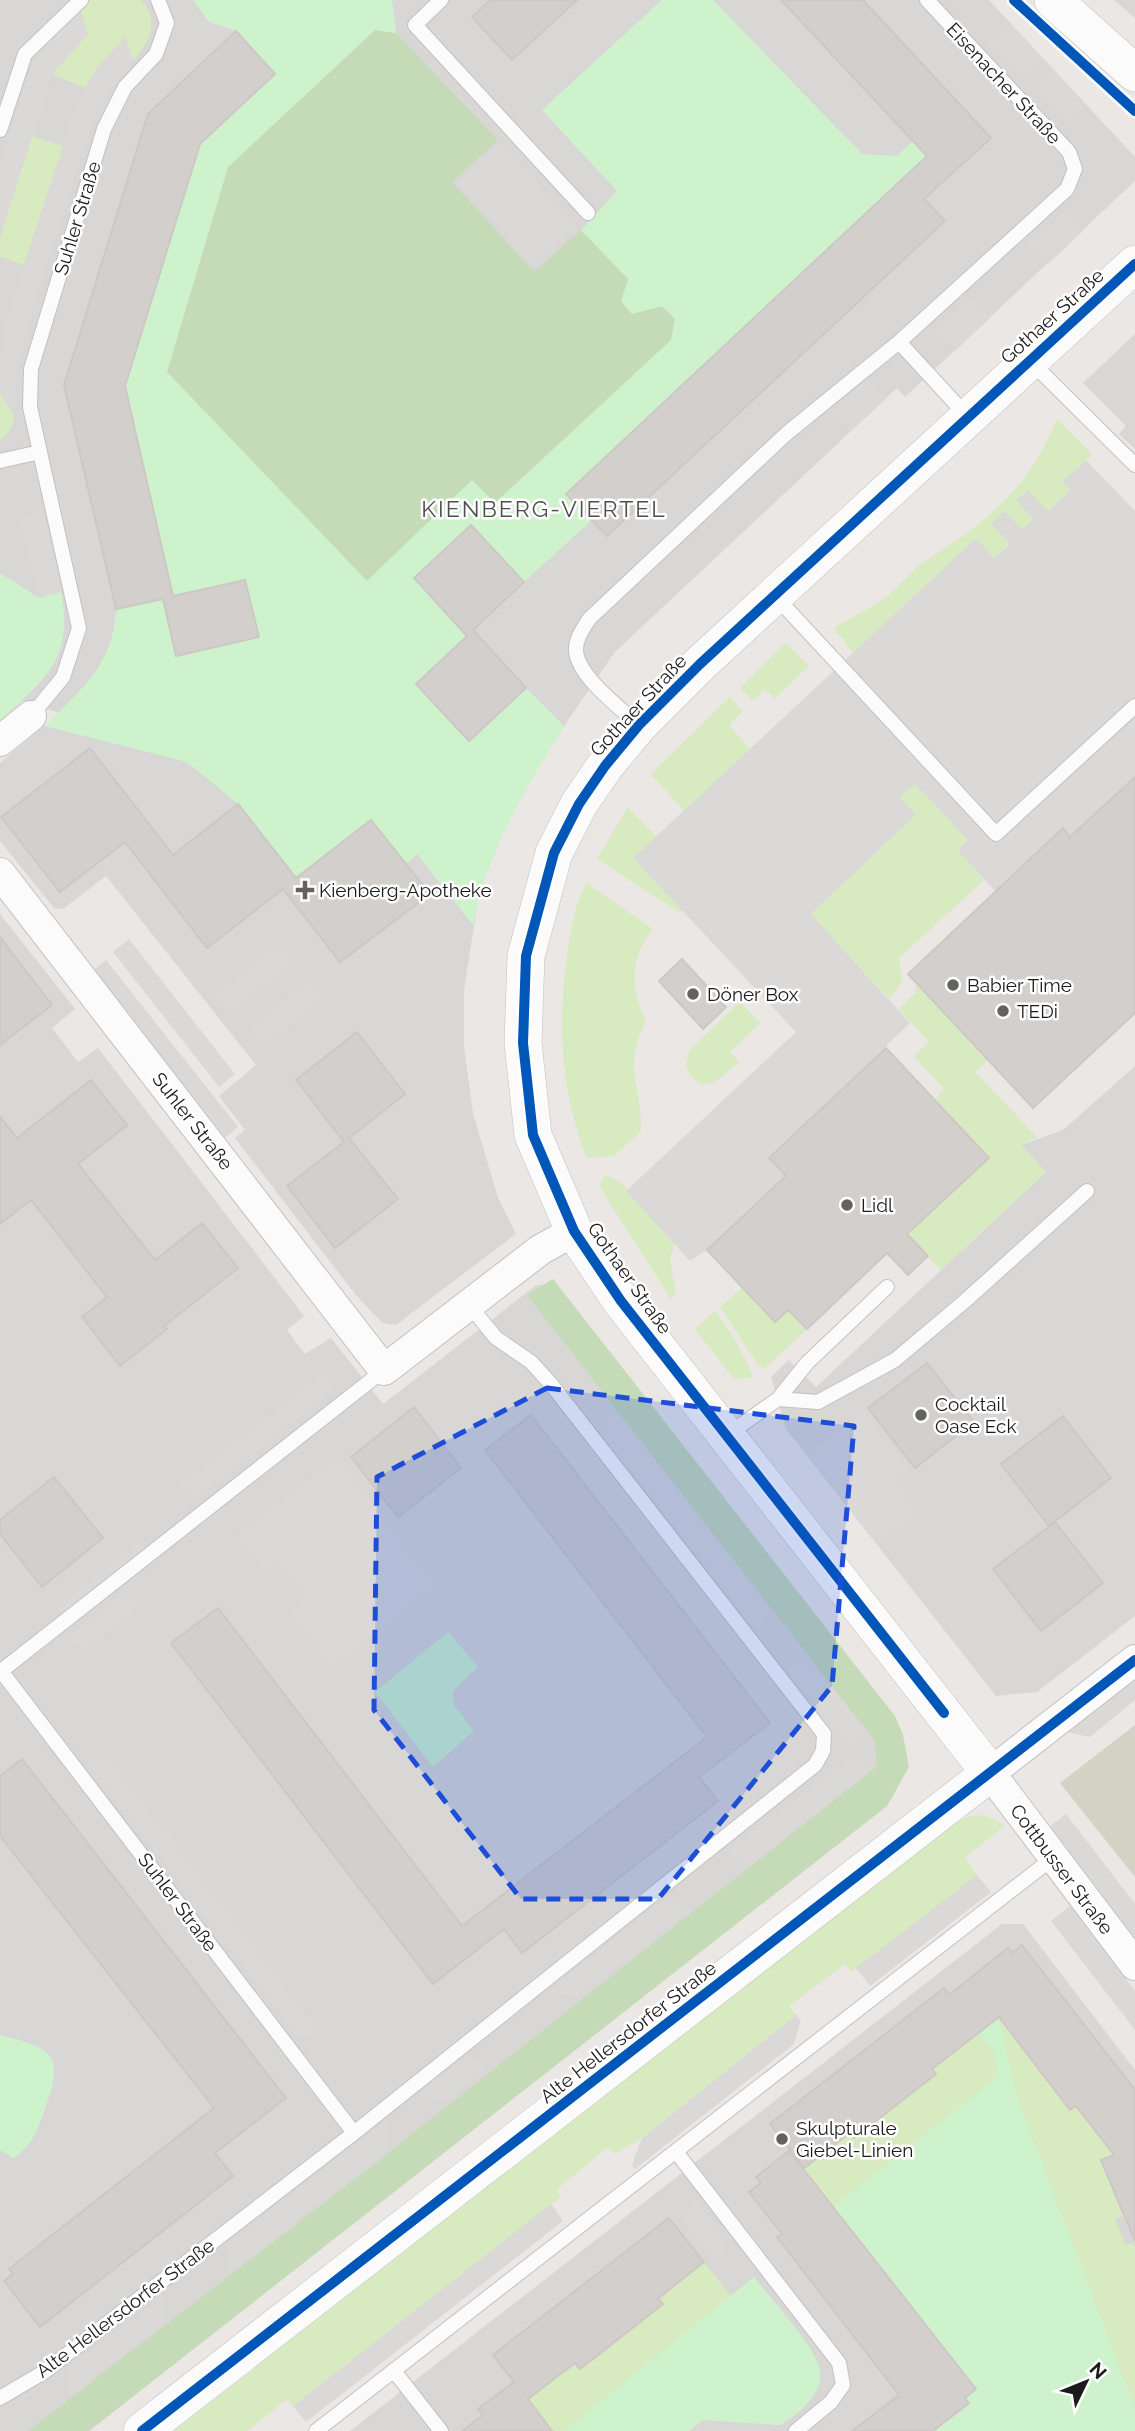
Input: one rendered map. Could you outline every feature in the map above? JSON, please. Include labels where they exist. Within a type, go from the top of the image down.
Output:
[{"type":"street","points":[[1053,0],[1135,73]]},
{"type":"street","name":"Gothaer Straße","points":[[990,1773],[621,1301],[574,1231],[533,1135],[523,1043],[526,956],[554,853],[579,804],[605,766],[639,725],[774,595],[1135,264]]},
{"type":"street","name":"Suhler Straße","points":[[0,741],[31,716]]},
{"type":"street","name":"Suhler Straße","points":[[0,873],[384,1370],[540,1250],[574,1231]]},
{"type":"street","name":"Alte Hellersdorfer Straße","points":[[142,2431],[1135,1660]]},
{"type":"street","name":"Cottbusser Straße","points":[[990,1773],[1135,1965]]},
{"type":"lane","points":[[0,130],[25,54],[81,0]]},
{"type":"lane","name":"Suhler Straße","points":[[31,716],[63,677],[79,628],[30,407],[31,369],[104,130],[125,88],[156,54],[167,23],[158,0]]},
{"type":"lane","points":[[441,0],[415,25],[588,213]]},
{"type":"lane","name":"Eisenacher Straße","points":[[927,0],[1069,152],[1075,169]]},
{"type":"lane","name":"Gothaer Straße","points":[[639,725],[604,694],[581,667],[576,652],[578,638],[589,619],[786,434],[899,342],[1068,189],[1075,169]]},
{"type":"lane","points":[[899,342],[967,416]]},
{"type":"lane","points":[[1029,360],[1135,465]]},
{"type":"lane","points":[[0,461],[40,452]]},
{"type":"lane","points":[[774,595],[996,834],[1135,706]]},
{"type":"lane","points":[[778,1399],[818,1402],[895,1360],[1087,1191]]},
{"type":"lane","points":[[726,1436],[778,1399],[807,1363],[887,1287]]},
{"type":"lane","name":"Alte Hellersdorfer Straße","points":[[0,2398],[44,2372],[354,2133],[815,1765],[823,1751],[824,1734],[551,1384],[531,1363],[496,1338],[469,1305]]},
{"type":"lane","name":"Suhler Straße","points":[[354,2133],[0,1672],[384,1370]]},
{"type":"lane","points":[[316,2431],[1053,1858]]},
{"type":"lane","points":[[677,2152],[839,2363],[843,2385],[831,2402],[796,2431]]},
{"type":"lane","points":[[394,2371],[441,2431]]},
{"type":"highlighted area","points":[[547,1388],[854,1426],[832,1686],[658,1899],[521,1899],[374,1710],[377,1477]]},
{"type":"shaded area","points":[[0,0],[989,0],[1135,157],[1135,181],[905,397],[897,388],[614,653],[564,726],[511,812],[497,844],[478,899],[464,991],[464,1046],[473,1113],[498,1198],[516,1234],[396,1325],[382,1323],[355,1294],[235,1138],[245,1130],[219,1096],[256,1065],[106,876],[63,909],[54,908],[0,841],[0,763],[60,713],[22,701],[0,721]]},
{"type":"shaded area","points":[[1114,0],[1135,0],[1135,18]]},
{"type":"shaded area","points":[[80,10],[88,34],[52,74],[0,238],[0,167],[31,70],[42,50]]},
{"type":"shaded area","points":[[1009,25],[1043,60],[1022,79],[989,43]]},
{"type":"shaded area","points":[[125,37],[133,61],[99,104],[88,136],[30,315],[17,370],[14,416],[0,393],[3,336],[75,109],[97,68]]},
{"type":"shaded area","points":[[1052,68],[1085,104],[1065,123],[1032,87]]},
{"type":"shaded area","points":[[500,143],[577,226],[534,266],[457,183]]},
{"type":"shaded area","points":[[1065,211],[1083,231],[1048,264],[1029,244]]},
{"type":"shaded area","points":[[971,298],[990,318],[955,351],[936,331]]},
{"type":"shaded area","points":[[1135,334],[1135,449],[1119,434],[1126,426],[1083,383]]},
{"type":"shaded area","points":[[868,378],[887,398],[851,431],[832,411]]},
{"type":"shaded area","points":[[1086,460],[1135,511],[1135,777],[1070,837],[1062,829],[996,892],[958,851],[968,840],[915,784],[900,797],[916,815],[811,914],[910,1023],[770,1157],[786,1176],[707,1250],[690,1261],[626,1191],[796,1032],[633,858],[976,538],[994,558],[1010,544],[991,524],[1005,511],[1022,530],[1033,519],[1016,500],[1028,490],[1048,511],[1070,490],[1062,482]]},
{"type":"shaded area","points":[[43,511],[61,592],[39,598],[21,516]]},
{"type":"shaded area","points":[[0,914],[75,1009],[52,1028],[78,1062],[98,1048],[304,1316],[287,1330],[305,1354],[331,1338],[383,1404],[535,1286],[545,1284],[892,1762],[29,2431],[0,2431]]},
{"type":"shaded area","points":[[129,939],[235,1074],[219,1087],[113,952]]},
{"type":"shaded area","points":[[279,944],[293,962],[229,1014],[214,996]]},
{"type":"shaded area","points":[[106,960],[238,1127],[222,1140],[91,972]]},
{"type":"shaded area","points":[[308,981],[323,999],[262,1048],[247,1030]]},
{"type":"shaded area","points":[[1135,1066],[1135,1616],[1037,1692],[996,1696],[786,1429],[771,1377],[789,1360],[816,1387],[1046,1172],[1021,1145],[1063,1130]]},
{"type":"shaded area","points":[[322,1374],[335,1389],[194,1500],[181,1484]]},
{"type":"shaded area","points":[[609,1404],[769,1608],[763,1636],[601,1431]]},
{"type":"shaded area","points":[[864,1412],[909,1469],[894,1481],[918,1513],[878,1544],[808,1455]]},
{"type":"shaded area","points":[[336,1458],[436,1586],[333,1666],[290,1611],[307,1596],[277,1559],[263,1570],[236,1536]]},
{"type":"shaded area","points":[[138,1542],[144,1549],[62,1615],[56,1607]]},
{"type":"shaded area","points":[[121,1597],[144,1604],[89,1647],[64,1641]]},
{"type":"shaded area","points":[[807,1656],[865,1730],[849,1745],[789,1671]]},
{"type":"shaded area","points":[[1135,1677],[1135,1700],[1090,1737],[1066,1732]]},
{"type":"shaded area","points":[[1135,1725],[1135,1877],[1060,1783]]},
{"type":"shaded area","points":[[853,1756],[877,1766],[752,1865],[725,1852]]},
{"type":"shaded area","points":[[107,1757],[321,2034],[298,2036],[85,1760]]},
{"type":"shaded area","points":[[1066,1814],[1135,1904],[1135,1939],[1049,1827]]},
{"type":"shaded area","points":[[977,1875],[991,1892],[870,1986],[856,1968]]},
{"type":"shaded area","points":[[664,1901],[692,1909],[576,1998],[548,1991]]},
{"type":"shaded area","points":[[1070,1906],[1135,1991],[1135,2030],[1051,1921]]},
{"type":"shaded area","points":[[1002,1924],[1023,1924],[1135,2070],[1135,2431],[350,2431]]},
{"type":"shaded area","points":[[796,2015],[801,2020],[794,2044],[635,2169],[632,2165],[642,2138]]},
{"type":"shaded area","points":[[465,2057],[490,2065],[443,2102],[419,2094]]},
{"type":"shaded area","points":[[386,2121],[389,2149],[228,2274],[226,2245]]},
{"type":"shaded area","points":[[694,2199],[727,2242],[718,2262],[684,2221]]},
{"type":"shaded area","points":[[551,2204],[563,2221],[306,2422],[293,2406]]},
{"type":"shaded area","points":[[161,2299],[163,2324],[72,2394],[68,2367]]},
{"type":"green space","points":[[90,0],[141,0],[147,8],[151,24],[148,39],[133,61],[126,38],[97,68],[85,88],[52,74],[88,34],[80,10]]},
{"type":"green space","points":[[193,0],[392,0],[396,33],[375,30],[228,167],[167,372],[367,581],[472,480],[495,503],[671,340],[675,319],[663,306],[632,314],[621,301],[628,279],[581,230],[617,191],[542,110],[662,0],[713,0],[862,154],[897,156],[913,141],[933,162],[904,177],[724,345],[728,351],[707,372],[701,366],[567,493],[592,520],[524,582],[471,526],[414,578],[467,636],[416,684],[469,741],[526,688],[564,726],[509,821],[488,871],[473,925],[417,854],[406,864],[371,820],[296,878],[238,804],[187,762],[45,726],[83,687],[102,661],[114,629],[116,609],[163,599],[176,656],[259,637],[245,580],[173,596],[132,416],[119,407],[191,172],[184,159],[275,74],[236,31],[209,22]]},
{"type":"green space","points":[[375,30],[396,33],[498,140],[452,182],[534,272],[581,230],[628,279],[675,319],[671,340],[495,504],[472,480],[367,581],[167,372],[228,167]]},
{"type":"green space","points":[[31,136],[63,146],[24,265],[0,257],[0,238]]},
{"type":"green space","points":[[0,393],[14,416],[11,429],[0,441]]},
{"type":"green space","points":[[1057,419],[1092,454],[1063,481],[1070,490],[1048,511],[1017,501],[1034,519],[1022,530],[991,524],[1010,543],[994,558],[975,539],[853,653],[834,628],[889,595],[916,569],[984,520],[1017,487],[1032,467]]},
{"type":"green space","points":[[0,573],[39,598],[61,592],[64,615],[63,635],[52,666],[43,679],[0,721]]},
{"type":"green space","points":[[786,643],[809,666],[774,699],[765,689],[752,701],[740,688]]},
{"type":"green space","points":[[730,697],[743,711],[729,725],[750,749],[684,811],[651,774]]},
{"type":"green space","points":[[915,784],[968,840],[958,851],[984,880],[899,958],[902,982],[889,999],[811,914],[915,816],[899,797]]},
{"type":"green space","points":[[628,807],[656,837],[634,858],[683,911],[679,912],[597,859]]},
{"type":"green space","points":[[586,883],[653,929],[640,951],[635,973],[637,996],[646,1020],[639,1037],[634,1064],[641,1131],[614,1156],[587,1158],[572,1109],[562,1034],[564,983],[570,938]]},
{"type":"green space","points":[[916,982],[988,1060],[975,1072],[1037,1137],[1021,1145],[1046,1172],[941,1270],[907,1234],[989,1158],[935,1100],[944,1089],[914,1056],[929,1042],[899,1010],[915,993]]},
{"type":"green space","points":[[740,1002],[760,1023],[730,1052],[739,1062],[718,1079],[704,1084],[698,1082],[686,1067],[689,1051]]},
{"type":"green space","points":[[606,1175],[621,1182],[674,1243],[670,1260],[676,1293],[671,1299],[599,1186]]},
{"type":"green space","points":[[553,1279],[895,1716],[903,1735],[909,1767],[887,1806],[89,2431],[28,2431],[379,2160],[877,1766],[875,1741],[527,1295]]},
{"type":"green space","points":[[742,1288],[775,1322],[788,1310],[807,1329],[764,1369],[758,1365],[720,1307]]},
{"type":"green space","points":[[715,1311],[733,1336],[754,1377],[734,1379],[695,1329]]},
{"type":"green space","points":[[448,1632],[478,1667],[453,1691],[454,1705],[474,1731],[433,1767],[375,1692]]},
{"type":"green space","points":[[983,1815],[1005,1825],[965,1858],[977,1875],[852,1972],[845,1964],[789,2006],[796,2015],[642,2138],[615,2154],[608,2147],[556,2190],[561,2197],[293,2406],[287,2399],[247,2431],[174,2431],[953,1825],[968,1817]]},
{"type":"green space","points":[[996,2003],[1022,2045],[1057,2082],[1052,2087],[1069,2110],[1076,2106],[1114,2155],[1101,2160],[1123,2216],[1115,2219],[1125,2245],[1133,2243],[1135,2248],[1135,2407],[1017,2097]]},
{"type":"green space","points":[[996,2003],[1017,2097],[1135,2407],[1135,2431],[922,2431],[946,2421],[969,2403],[965,2398],[975,2389],[833,2206],[999,2076],[994,2053],[970,2022]]},
{"type":"green space","points":[[979,2033],[994,2054],[999,2076],[833,2206],[804,2169],[851,2132],[854,2137],[908,2088],[912,2093],[936,2075],[932,2069]]},
{"type":"green space","points":[[0,2035],[45,2051],[54,2068],[50,2095],[35,2133],[29,2144],[13,2158],[0,2150]]},
{"type":"green space","points":[[704,2262],[731,2296],[564,2431],[552,2431],[528,2399],[575,2363],[580,2369]]},
{"type":"green space","points":[[754,2277],[802,2337],[820,2371],[814,2395],[794,2415],[780,2425],[703,2420],[689,2431],[564,2431]]},
{"type":"building","points":[[490,0],[577,0],[512,60],[472,17]]},
{"type":"building","points":[[781,0],[863,0],[991,138],[924,199],[945,221],[607,536],[566,494],[927,156]]},
{"type":"building","points":[[236,31],[275,74],[200,144],[125,386],[173,596],[245,580],[259,637],[176,656],[163,599],[116,609],[64,385],[148,114]]},
{"type":"building","points":[[471,525],[524,582],[473,630],[526,688],[469,741],[416,684],[467,636],[414,578]]},
{"type":"building","points":[[90,748],[173,855],[238,804],[296,878],[371,820],[430,894],[340,962],[283,889],[207,948],[125,842],[60,892],[1,817]]},
{"type":"building","points":[[1135,777],[1135,1013],[1033,1108],[908,974],[1063,828],[1070,837]]},
{"type":"building","points":[[0,937],[52,1005],[0,1045]]},
{"type":"building","name":"Döner Box","points":[[682,959],[726,1007],[703,1029],[659,981]]},
{"type":"building","points":[[357,1032],[405,1094],[349,1138],[398,1199],[335,1248],[287,1186],[344,1142],[296,1080]]},
{"type":"building","name":"Lidl","points":[[886,1048],[989,1158],[907,1234],[928,1256],[908,1275],[887,1253],[807,1329],[788,1310],[775,1322],[707,1250],[786,1176],[769,1158]]},
{"type":"building","points":[[91,1080],[127,1125],[78,1164],[155,1260],[202,1223],[238,1268],[164,1326],[167,1329],[120,1366],[82,1317],[107,1297],[31,1200],[0,1224],[0,1117],[17,1138]]},
{"type":"building","name":"Cocktail Oase Eck","points":[[927,1363],[974,1422],[915,1468],[868,1408]]},
{"type":"building","points":[[414,1407],[461,1468],[398,1517],[351,1457]]},
{"type":"building","points":[[531,1415],[770,1723],[699,1777],[718,1801],[522,1953],[504,1929],[433,1984],[171,1643],[218,1608],[462,1926],[707,1737],[485,1450]]},
{"type":"building","points":[[1063,1416],[1111,1478],[1049,1526],[1001,1464]]},
{"type":"building","points":[[54,1477],[103,1538],[42,1587],[0,1534],[0,1520]]},
{"type":"building","points":[[1055,1522],[1103,1583],[1041,1631],[993,1569]]},
{"type":"building","points":[[22,1759],[286,2098],[215,2153],[233,2176],[40,2327],[4,2281],[13,2274],[9,2269],[214,2108],[0,1836],[0,1776]]},
{"type":"building","points":[[1022,1945],[1135,2090],[1135,2241],[1101,2160],[1114,2155],[1076,2106],[1070,2110],[999,2017],[932,2069],[936,2074],[854,2138],[851,2132],[804,2168],[770,2124],[944,1988],[949,1995],[1008,1948],[1012,1953]]},
{"type":"building","points":[[789,2151],[976,2389],[965,2398],[969,2403],[933,2431],[852,2431],[899,2395],[777,2237],[782,2234],[749,2192],[761,2183],[756,2177]]},
{"type":"building","points":[[669,2218],[704,2262],[658,2298],[663,2304],[580,2369],[575,2363],[528,2399],[552,2431],[462,2431],[483,2415],[478,2409],[514,2382],[493,2355]]},
{"type":"cycle path","points":[[1014,0],[1135,111]]},
{"type":"cycle path","points":[[944,1713],[621,1301],[574,1231],[533,1135],[523,1043],[526,956],[554,853],[579,804],[605,766],[639,725],[700,664],[1135,264]]},
{"type":"cycle path","points":[[142,2431],[1135,1660]]},
{"type":"place","name":"Kienberg-Apotheke","points":[[305,890]]},
{"type":"place","name":"Babier Time","points":[[953,985]]},
{"type":"place","name":"Döner Box","points":[[693,994]]},
{"type":"place","name":"TEDi","points":[[1003,1011]]},
{"type":"place","name":"Lidl","points":[[847,1205]]},
{"type":"place","name":"Cocktail Oase Eck","points":[[921,1415]]},
{"type":"place","name":"Skulpturale Giebel-Linien","points":[[782,2139]]},
{"type":"district","name":"KIENBERG-VIERTEL","points":[[544,509]]}]
